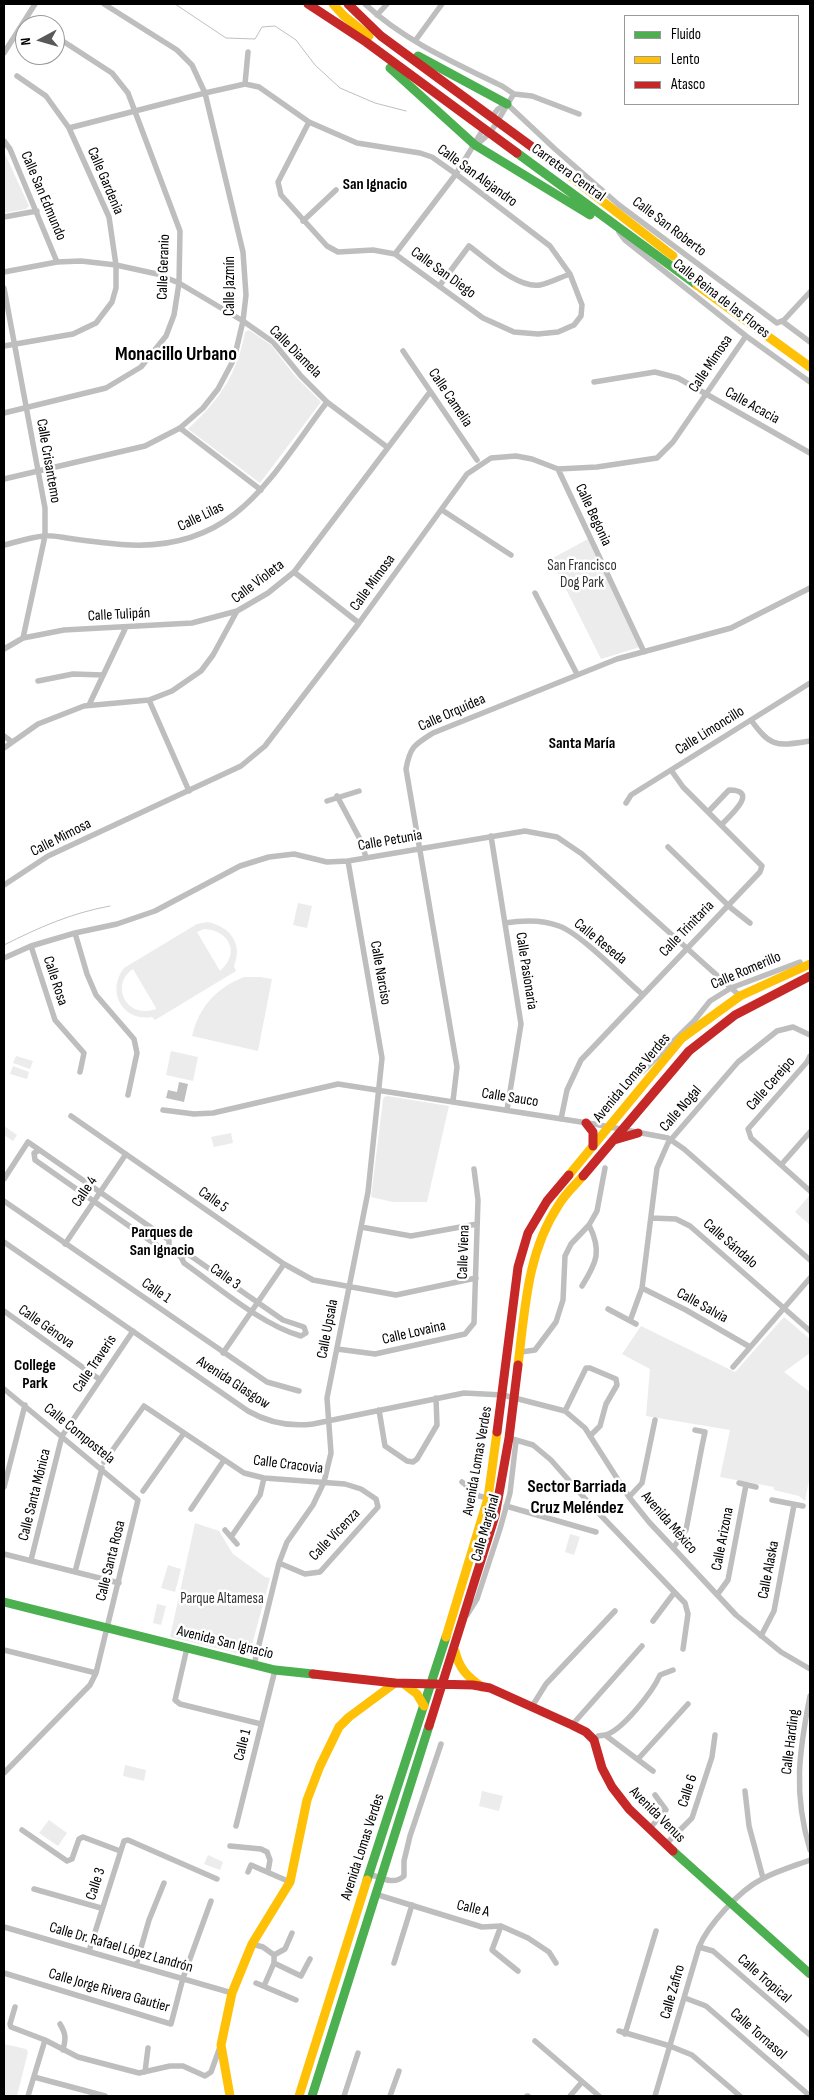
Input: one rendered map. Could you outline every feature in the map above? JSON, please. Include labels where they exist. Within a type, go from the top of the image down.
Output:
[{"type":"main road","name":"Carretera Central","points":[[308,4],[476,113],[810,359]]},
{"type":"main road","points":[[333,4],[350,22],[476,113]]},
{"type":"main road","name":"Carretera Central","points":[[348,4],[381,36],[505,136],[669,263],[810,367]]},
{"type":"main road","points":[[381,36],[507,104]]},
{"type":"main road","points":[[366,42],[379,57],[475,145],[619,232],[664,263],[669,263]]},
{"type":"main road","name":"Avenida Lomas Verdes","points":[[299,2096],[464,1582],[488,1498],[503,1395],[518,1267],[528,1233],[547,1201],[682,1038],[740,996],[810,964]]},
{"type":"main road","name":"Avenida Lomas Verdes","points":[[312,2096],[496,1516],[513,1440],[515,1398],[528,1285],[542,1236],[558,1205],[690,1051],[736,1015],[809,977]]},
{"type":"main road","points":[[586,1123],[593,1132],[593,1146]]},
{"type":"main road","points":[[611,1141],[638,1133]]},
{"type":"main road","name":"Avenida San Ignacio","points":[[4,1602],[275,1670],[399,1684],[443,1684]]},
{"type":"main road","points":[[455,1648],[456,1660],[463,1674],[482,1687]]},
{"type":"main road","points":[[230,2096],[221,2045],[232,1993],[252,1944],[290,1882],[307,1800],[333,1737],[349,1717],[399,1684],[417,1694],[424,1706]]},
{"type":"main road","points":[[443,1684],[482,1687],[498,1691],[586,1732],[594,1740]]},
{"type":"main road","name":"Avenida Venus","points":[[594,1740],[602,1768],[612,1787],[629,1809],[810,1974]]},
{"type":"street","points":[[4,53],[35,4]]},
{"type":"street","name":"Calle Jazmín","points":[[4,479],[144,446],[180,428],[203,408],[218,389],[234,359],[243,321],[246,295],[244,252],[205,92],[192,66],[177,50],[104,4]]},
{"type":"street","points":[[365,4],[377,15],[415,41],[514,94],[532,96],[579,114]]},
{"type":"street","points":[[377,15],[387,4]]},
{"type":"street","points":[[415,41],[442,4]]},
{"type":"street","name":"Calle Geranio","points":[[4,413],[106,388],[141,367],[166,336],[174,315],[179,284],[180,231],[135,110],[128,93],[112,73],[65,42]]},
{"type":"street","points":[[69,128],[205,92],[245,84],[248,52]]},
{"type":"street","name":"Calle Gardenia","points":[[4,346],[73,334],[96,323],[112,302],[116,288],[116,265],[109,217],[69,128],[46,96],[17,76]]},
{"type":"street","name":"Calle San Alejandro","points":[[245,84],[265,91],[309,122],[357,142],[420,153],[432,157],[550,246],[570,274]]},
{"type":"street","points":[[395,254],[456,174],[475,145],[477,137],[498,109],[507,104],[514,94]]},
{"type":"street","name":"Calle San Roberto","points":[[507,104],[555,150],[626,211],[810,342]]},
{"type":"street","name":"Calle San Diego","points":[[309,122],[278,182],[281,195],[327,246],[338,252],[373,250],[395,254],[483,318],[514,332],[538,334],[558,332],[574,325],[581,316],[582,305],[570,274]]},
{"type":"street","name":"Calle San Edmundo","points":[[4,141],[10,149],[58,262]]},
{"type":"street","points":[[303,221],[336,190]]},
{"type":"street","points":[[4,217],[37,211]]},
{"type":"street","name":"Calle Reina de las Flores","points":[[619,232],[625,240],[746,336],[810,382]]},
{"type":"street","points":[[440,285],[469,246],[514,279],[527,285],[540,285],[570,274]]},
{"type":"street","name":"Calle Diamela","points":[[4,272],[58,262],[81,261],[116,265],[157,274],[179,284],[243,321],[273,342],[301,376],[327,402],[387,447]]},
{"type":"street","name":"Calle Crisantemo","points":[[4,288],[44,508],[45,536],[23,638]]},
{"type":"street","points":[[780,322],[810,292]]},
{"type":"street","name":"Calle Mimosa","points":[[4,885],[48,856],[240,766],[265,746],[360,622],[467,474],[490,458],[516,456],[532,459],[558,469],[597,467],[657,458],[673,442],[746,336]]},
{"type":"street","name":"Calle Camelia","points":[[403,351],[477,460]]},
{"type":"street","name":"Calle Acacia","points":[[594,382],[655,372],[678,378],[810,453]]},
{"type":"street","name":"Calle Violeta","points":[[4,748],[38,724],[89,705],[149,700],[172,692],[201,671],[214,655],[237,611],[268,593],[294,572],[430,392]]},
{"type":"street","name":"Calle Lilas","points":[[4,545],[45,536],[132,545],[177,543],[197,536],[224,523],[243,509],[261,490],[327,402]]},
{"type":"street","points":[[180,428],[261,490]]},
{"type":"street","points":[[467,474],[477,460],[490,458]]},
{"type":"street","name":"Calle Begonia","points":[[558,469],[644,652]]},
{"type":"street","points":[[442,510],[512,555]]},
{"type":"street","points":[[294,572],[360,622]]},
{"type":"street","name":"Calle Orquídea","points":[[453,1101],[457,1068],[406,769],[409,752],[415,744],[432,733],[617,659],[731,628],[810,588]]},
{"type":"street","points":[[535,593],[577,674]]},
{"type":"street","name":"Calle Tulipán","points":[[4,649],[23,638],[64,630],[192,623],[237,611]]},
{"type":"street","points":[[219,617],[227,628]]},
{"type":"street","points":[[89,705],[126,627]]},
{"type":"street","points":[[38,681],[73,674],[102,675]]},
{"type":"street","name":"Calle Limoncillo","points":[[626,803],[631,795],[810,683]]},
{"type":"street","points":[[149,700],[189,790]]},
{"type":"street","points":[[751,720],[764,738],[776,744],[810,741]]},
{"type":"street","points":[[4,736],[12,742]]},
{"type":"street","name":"Calle Trinitaria","points":[[561,1119],[567,1090],[581,1060],[760,872],[762,866],[683,787],[671,770]]},
{"type":"street","points":[[708,812],[729,790],[739,790],[742,792],[743,798],[739,806],[721,825]]},
{"type":"street","points":[[327,800],[359,791]]},
{"type":"street","points":[[337,796],[362,843],[366,858]]},
{"type":"street","name":"Calle Petunia","points":[[4,958],[31,946],[75,933],[117,924],[155,911],[240,866],[269,856],[294,854],[327,862],[348,861],[525,831],[557,837],[582,854],[740,996]]},
{"type":"street","name":"Calle Pasionaria","points":[[491,836],[521,1024],[507,1110]]},
{"type":"street","points":[[668,847],[728,905],[750,923]]},
{"type":"street","name":"Calle Narciso","points":[[348,861],[382,1058],[379,1090]]},
{"type":"street","name":"Calle Reseda","points":[[506,923],[527,920],[559,926],[573,933],[642,994]]},
{"type":"street","points":[[75,933],[87,974],[96,995],[134,1039],[137,1053],[128,1095]]},
{"type":"street","name":"Calle Rosa","points":[[31,946],[55,1020],[84,1053],[80,1072]]},
{"type":"street","name":"Calle Romerillo","points":[[642,1072],[694,1021],[710,1001],[732,988],[800,962]]},
{"type":"street","name":"Calle Nogal","points":[[608,1309],[633,1323],[642,1288],[657,1168],[670,1140],[738,1062],[777,1031],[793,1027],[810,1035]]},
{"type":"street","name":"Calle Cereipo","points":[[810,1056],[807,1062],[748,1130],[751,1138],[810,1192]]},
{"type":"street","name":"Calle Sauco","points":[[163,1110],[194,1114],[213,1113],[338,1084],[586,1123],[670,1140],[684,1149],[810,1260]]},
{"type":"street","name":"Calle Upsala","points":[[254,1665],[280,1563],[288,1542],[313,1505],[324,1482],[331,1453],[328,1398],[368,1192],[379,1090]]},
{"type":"street","name":"Calle 5","points":[[71,1116],[284,1264],[313,1280],[396,1295],[476,1278]]},
{"type":"street","points":[[781,1165],[810,1132]]},
{"type":"street","name":"Calle 3","points":[[4,1179],[28,1142],[38,1151],[34,1153],[35,1160],[162,1249],[169,1248],[181,1256],[184,1263],[285,1331],[301,1336],[306,1333],[304,1327],[283,1320],[258,1302]]},
{"type":"street","points":[[38,1151],[169,1240],[169,1248]]},
{"type":"street","name":"Calle 4","points":[[65,1244],[126,1154]]},
{"type":"street","points":[[521,1352],[536,1350],[556,1322],[563,1300],[565,1256],[571,1244],[589,1225],[597,1211],[605,1168]]},
{"type":"street","name":"Calle Viena","points":[[466,1334],[474,1323],[478,1200],[474,1169]]},
{"type":"street","name":"Calle 1","points":[[4,1201],[266,1382],[299,1391]]},
{"type":"street","name":"Calle Sándalo","points":[[651,1218],[676,1219],[690,1226],[810,1331]]},
{"type":"street","points":[[361,1226],[411,1236],[477,1224]]},
{"type":"street","points":[[582,1286],[592,1269],[596,1255],[596,1240],[589,1225]]},
{"type":"street","name":"Avenida Glasgow","points":[[4,1242],[258,1416],[272,1422],[291,1425],[329,1421],[464,1393],[503,1395],[515,1398]]},
{"type":"street","points":[[181,1256],[188,1254],[258,1302]]},
{"type":"street","points":[[223,1353],[284,1264]]},
{"type":"street","points":[[733,1367],[810,1278]]},
{"type":"street","name":"Calle Salvia","points":[[642,1288],[686,1310],[750,1347]]},
{"type":"street","name":"Calle Génova","points":[[4,1312],[99,1379]]},
{"type":"street","name":"Calle Traveris","points":[[62,1436],[133,1331]]},
{"type":"street","name":"Calle Lovaina","points":[[337,1349],[375,1354],[466,1334]]},
{"type":"street","points":[[564,1411],[586,1368],[616,1379],[617,1385],[606,1404],[600,1426],[590,1436]]},
{"type":"street","name":"Calle Compostela","points":[[4,1388],[138,1500]]},
{"type":"street","points":[[380,1410],[385,1446],[407,1461],[413,1462],[418,1459],[437,1425],[436,1398]]},
{"type":"street","name":"Avenida México","points":[[515,1398],[564,1411],[581,1423],[629,1497],[673,1548],[736,1615],[781,1652],[810,1670]]},
{"type":"street","points":[[4,1487],[24,1406]]},
{"type":"street","name":"Calle Cracovia","points":[[104,1462],[144,1406],[244,1473],[264,1478],[345,1484],[362,1490],[376,1499],[378,1507]]},
{"type":"street","points":[[629,1497],[642,1483],[655,1420]]},
{"type":"street","points":[[673,1548],[686,1530],[705,1432],[695,1430]]},
{"type":"street","points":[[144,1491],[184,1433]]},
{"type":"street","name":"Calle Santa Mónica","points":[[32,1560],[62,1436]]},
{"type":"street","points":[[513,1440],[533,1445],[556,1465],[685,1603],[688,1614],[683,1649]]},
{"type":"street","name":"Calle Marginal","points":[[465,1616],[472,1609],[477,1599],[506,1506],[512,1479],[513,1440]]},
{"type":"street","points":[[191,1509],[224,1460]]},
{"type":"street","points":[[75,1572],[102,1468]]},
{"type":"street","points":[[231,1537],[260,1495],[264,1478]]},
{"type":"street","points":[[462,1482],[478,1496],[488,1498]]},
{"type":"street","points":[[738,1483],[756,1487]]},
{"type":"street","name":"Calle Arizona","points":[[718,1595],[728,1580],[746,1485]]},
{"type":"street","name":"Calle Santa Rosa","points":[[96,1673],[138,1500]]},
{"type":"street","points":[[772,1500],[803,1506]]},
{"type":"street","name":"Calle Alaska","points":[[761,1636],[774,1611],[794,1505]]},
{"type":"street","points":[[506,1506],[596,1532]]},
{"type":"street","name":"Calle Vicenza","points":[[280,1563],[305,1574],[320,1572],[378,1507]]},
{"type":"street","points":[[225,1530],[236,1544]]},
{"type":"street","points":[[4,1554],[119,1583]]},
{"type":"street","points":[[653,1621],[674,1593]]},
{"type":"street","points":[[531,1708],[546,1684],[615,1611]]},
{"type":"street","points":[[572,1725],[642,1646]]},
{"type":"street","points":[[187,1648],[175,1700],[180,1704],[261,1724]]},
{"type":"street","points":[[4,1650],[96,1673],[90,1684],[75,1702],[4,1772]]},
{"type":"street","name":"Calle 1","points":[[236,1826],[275,1670]]},
{"type":"street","points":[[594,1740],[598,1736],[611,1734],[655,1687],[660,1675],[673,1670]]},
{"type":"street","name":"Calle Harding","points":[[810,1696],[800,1748],[798,1776],[804,1831],[810,1850]]},
{"type":"street","points":[[638,1759],[688,1704]]},
{"type":"street","name":"Calle 6","points":[[666,1844],[692,1818],[712,1757],[715,1735]]},
{"type":"street","points":[[605,1736],[654,1771]]},
{"type":"street","points":[[369,1874],[394,1881],[404,1876],[404,1861],[410,1836],[441,1744]]},
{"type":"street","points":[[745,1791],[750,1835],[763,1878]]},
{"type":"street","points":[[650,1829],[666,1810],[655,1795]]},
{"type":"street","points":[[22,1830],[67,1861],[72,1859],[79,1839],[83,1837],[120,1851]]},
{"type":"street","name":"Calle 3","points":[[89,1951],[124,1841],[128,1840],[217,1879]]},
{"type":"street","points":[[230,1846],[261,1849],[268,1852],[270,1860],[268,1871]]},
{"type":"street","name":"Calle Zafiro","points":[[658,2096],[670,2046],[699,1948],[708,1930],[746,1889],[763,1878],[810,1860]]},
{"type":"street","points":[[248,1872],[251,1865],[290,1882]]},
{"type":"street","points":[[136,1965],[149,1920],[164,1883]]},
{"type":"street","points":[[34,1889],[102,1908]]},
{"type":"street","name":"Calle A","points":[[375,1894],[482,1927],[501,1926],[528,1938],[549,1952],[556,1963]]},
{"type":"street","name":"Calle Jorge Rivera Gautier","points":[[4,1973],[171,2024],[183,1978],[211,1901]]},
{"type":"street","points":[[394,1963],[412,1905]]},
{"type":"street","points":[[501,1926],[492,1950],[518,1971]]},
{"type":"street","name":"Calle Dr. Rafael López Landrón","points":[[4,1927],[232,1993]]},
{"type":"street","points":[[626,2034],[656,1931]]},
{"type":"street","points":[[274,1955],[285,1949],[292,1933]]},
{"type":"street","points":[[252,1944],[263,1947],[274,1955]]},
{"type":"street","name":"Calle Tropical","points":[[699,1948],[713,1951],[810,2035]]},
{"type":"street","points":[[264,1986],[274,1963],[274,1955]]},
{"type":"street","points":[[274,1963],[301,1976],[310,1959]]},
{"type":"street","points":[[256,1983],[296,2000]]},
{"type":"street","name":"Calle Tornasol","points":[[685,1998],[706,2006],[810,2096]]},
{"type":"street","points":[[15,2007],[10,2026],[95,2062],[138,2073],[170,2066],[183,2066],[205,2076],[211,2072],[221,2045]]},
{"type":"street","points":[[60,2024],[65,2030],[66,2038],[63,2050]]},
{"type":"street","points":[[619,2032],[670,2046],[692,2055],[740,2096]]},
{"type":"street","points":[[28,2096],[45,2040]]},
{"type":"street","points":[[534,2041],[599,2096]]},
{"type":"street","points":[[144,2072],[148,2048]]},
{"type":"street","points":[[344,2096],[358,2053]]},
{"type":"street","points":[[390,2096],[399,2071]]},
{"type":"street","points":[[34,2077],[105,2096]]},
{"type":"street","points":[[570,2096],[582,2082]]},
{"type":"green space","points":[[4,152],[29,206],[26,209],[4,213]]},
{"type":"green space","points":[[249,330],[271,345],[295,376],[321,402],[260,483],[188,429],[209,408],[225,386],[237,361],[245,332]]},
{"type":"green space","name":"San Francisco Dog Park","points":[[588,539],[640,647],[601,659],[551,559]]},
{"type":"green space","points":[[298,903],[312,906],[307,928],[293,925]]},
{"type":"green space","points":[[208,922],[216,924],[233,937],[237,950],[234,966],[236,971],[155,1020],[152,1017],[132,1015],[125,1010],[117,995],[119,977],[124,968],[197,924]],"holes":[[[204,929],[220,933],[229,944],[231,950],[230,957],[220,971],[197,932]],[[133,969],[156,1008],[156,1009],[137,1010],[125,999],[122,992],[122,984],[126,976]]]},
{"type":"green space","points":[[244,977],[272,979],[258,1051],[192,1036],[199,1016],[210,1000],[225,987]]},
{"type":"green space","points":[[171,1051],[198,1057],[193,1081],[166,1075]]},
{"type":"green space","points":[[16,1056],[33,1061],[30,1069],[13,1063]]},
{"type":"green space","points":[[13,1066],[29,1072],[27,1079],[10,1074]]},
{"type":"green space","points":[[387,1096],[449,1106],[427,1202],[393,1202],[371,1197],[383,1100]]},
{"type":"green space","points":[[4,1126],[17,1135],[13,1141],[4,1135]]},
{"type":"green space","points":[[231,1133],[233,1143],[214,1147],[211,1137]]},
{"type":"green space","points":[[810,1197],[810,1225],[795,1212]]},
{"type":"green space","points":[[784,1317],[810,1339],[810,1353],[784,1372],[810,1392],[810,1475],[805,1501],[799,1496],[774,1490],[774,1487],[720,1477],[730,1430],[646,1416],[650,1369],[622,1354],[641,1326],[735,1372]]},
{"type":"green space","name":"Parque Altamesa","points":[[195,1523],[219,1531],[233,1554],[265,1577],[270,1578],[249,1656],[170,1637]]},
{"type":"green space","points":[[570,1534],[580,1537],[574,1555],[565,1552]]},
{"type":"green space","points":[[168,1565],[181,1569],[175,1592],[161,1588]]},
{"type":"green space","points":[[157,1604],[166,1606],[161,1625],[153,1623]]},
{"type":"green space","points":[[125,1765],[146,1770],[144,1781],[123,1776]]},
{"type":"green space","points":[[482,1791],[503,1796],[499,1811],[479,1806]]},
{"type":"green space","points":[[49,1820],[67,1833],[58,1846],[39,1833]]},
{"type":"green space","points":[[208,1855],[223,1862],[220,1870],[204,1864]]},
{"type":"green space","points":[[4,2044],[26,2049],[28,2052],[17,2096],[4,2096]]},
{"type":"shaded area","points":[[179,1082],[188,1084],[184,1102],[166,1098],[168,1090],[177,1092]]},
{"type":"waterway","points":[[175,4],[226,38],[255,39],[262,27],[275,26],[296,40],[315,65],[340,88],[375,103],[406,111]]},
{"type":"waterway","points":[[4,945],[55,922],[110,906]]},
{"type":"traffic: fast","points":[[418,56],[507,104]]},
{"type":"traffic: fast","points":[[390,68],[475,145],[590,215]]},
{"type":"traffic: fast","points":[[517,153],[697,285]]},
{"type":"traffic: fast","points":[[4,1602],[275,1670],[313,1674]]},
{"type":"traffic: fast","points":[[367,1880],[446,1637]]},
{"type":"traffic: fast","points":[[312,2096],[429,1726]]},
{"type":"traffic: fast","points":[[673,1851],[810,1974]]},
{"type":"traffic: slow","points":[[333,4],[344,16],[369,36]]},
{"type":"traffic: slow","points":[[539,152],[673,256]]},
{"type":"traffic: slow","points":[[697,285],[810,367]]},
{"type":"traffic: slow","points":[[569,1175],[682,1038],[740,996],[810,964]]},
{"type":"traffic: slow","points":[[518,1365],[529,1282],[540,1243],[560,1202],[583,1176]]},
{"type":"traffic: slow","points":[[446,1637],[488,1498],[497,1432]]},
{"type":"traffic: slow","points":[[455,1651],[459,1663],[465,1672],[482,1687]]},
{"type":"traffic: slow","points":[[230,2096],[221,2045],[232,1993],[252,1944],[290,1882],[307,1800],[320,1766],[339,1727],[349,1717],[395,1683]]},
{"type":"traffic: slow","points":[[404,1684],[417,1694],[424,1706]]},
{"type":"traffic: slow","points":[[299,2096],[367,1880]]},
{"type":"traffic: jam","points":[[308,4],[366,42],[517,153]]},
{"type":"traffic: jam","points":[[348,4],[381,36],[539,152]]},
{"type":"traffic: jam","points":[[583,1176],[689,1051],[735,1015],[810,976]]},
{"type":"traffic: jam","points":[[586,1123],[593,1132],[593,1146]]},
{"type":"traffic: jam","points":[[614,1140],[638,1133]]},
{"type":"traffic: jam","points":[[497,1432],[518,1267],[528,1233],[547,1201],[569,1175]]},
{"type":"traffic: jam","points":[[429,1726],[495,1516],[509,1438],[518,1365]]},
{"type":"traffic: jam","points":[[313,1674],[395,1683],[473,1685],[490,1688],[572,1725],[586,1732],[594,1740],[602,1768],[612,1787],[629,1809],[673,1851]]},
{"type":"district","name":"San Ignacio","points":[[375,185]]},
{"type":"district","name":"Monacillo Urbano","points":[[176,355]]},
{"type":"district","name":"Santa María","points":[[582,744]]},
{"type":"district","name":"Parques de San Ignacio","points":[[162,1242]]},
{"type":"district","name":"College Park","points":[[35,1375]]},
{"type":"district","name":"Sector Barriada Cruz Meléndez","points":[[577,1497]]}]
